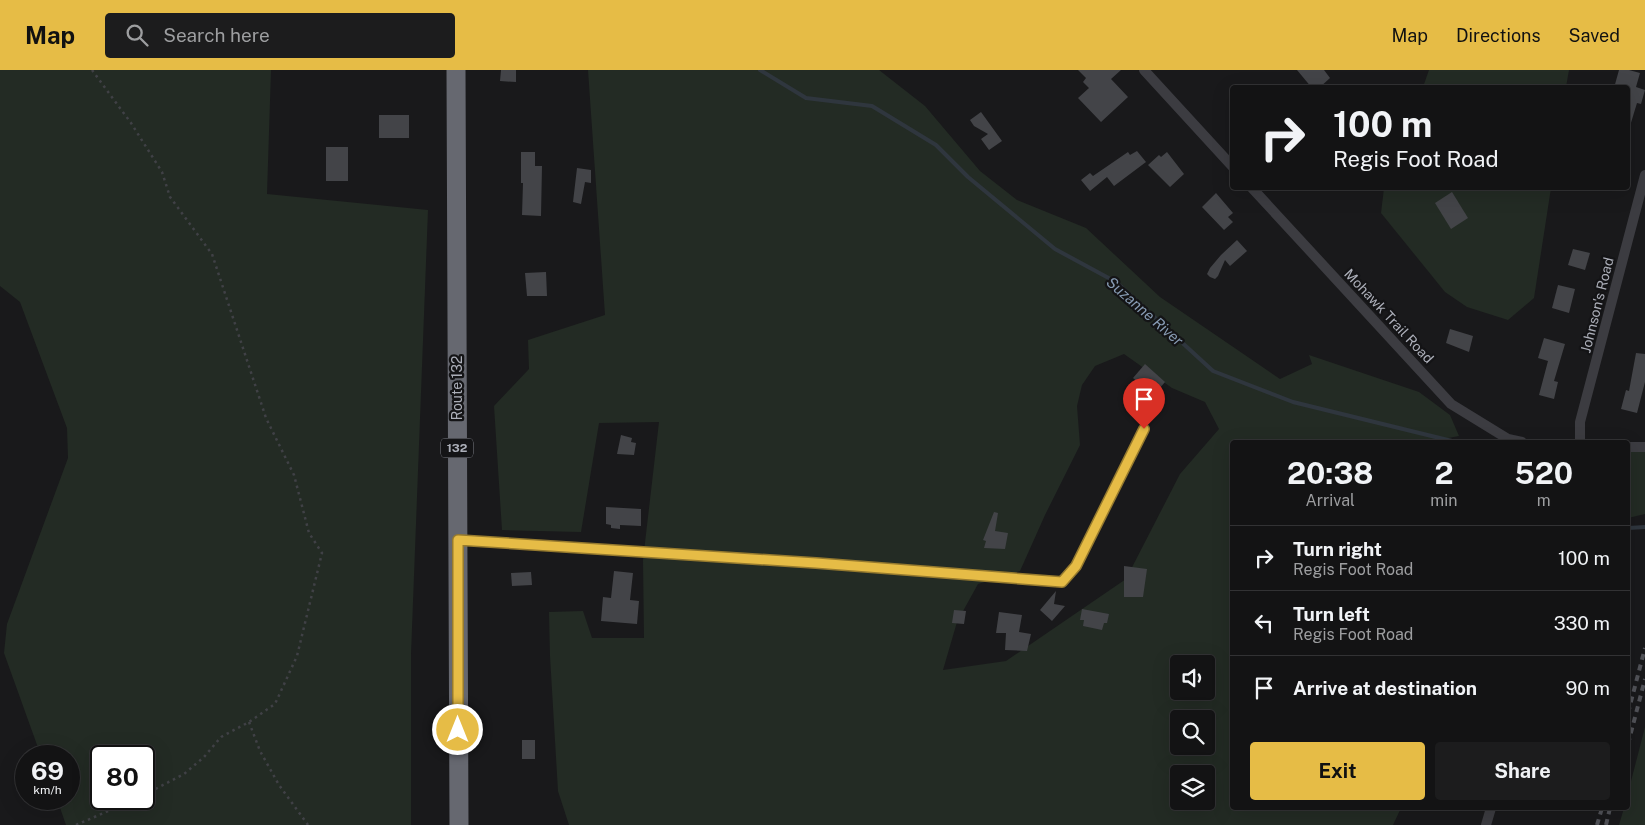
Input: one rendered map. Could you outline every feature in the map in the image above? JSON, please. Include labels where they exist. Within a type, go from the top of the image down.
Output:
[{"type":"highway","name":"Route 132","points":[[456,70],[459,825]]},
{"type":"street","points":[[1144,70],[1230,164]]},
{"type":"street","name":"Johnson's Road","points":[[1580,440],[1580,422],[1645,175]]},
{"type":"street","name":"Mohawk Trail Road","points":[[1254,190],[1450,404],[1513,440]]},
{"type":"street","points":[[458,540],[816,563],[1062,582],[1076,566],[1144,429]]},
{"type":"street","points":[[1630,447],[1645,447]]},
{"type":"street","points":[[1486,825],[1490,810]]},
{"type":"path","points":[[92,70],[131,123],[162,172],[170,197],[212,254],[266,418],[294,474],[309,533],[322,554],[296,656],[275,704],[221,738],[204,757],[184,774],[155,789]]},
{"type":"path","points":[[249,722],[260,751],[279,785],[308,825]]},
{"type":"path","points":[[76,825],[111,810]]},
{"type":"shaded area","points":[[0,70],[271,70],[267,194],[428,210],[411,654],[411,825],[66,825],[61,810],[80,810],[80,745],[37,745],[4,653],[7,624],[68,458],[67,428],[20,302],[0,286]]},
{"type":"shaded area","points":[[588,70],[879,70],[925,106],[980,171],[1017,200],[1086,228],[1160,297],[1280,379],[1312,364],[1309,355],[1419,392],[1450,415],[1459,436],[1438,440],[1230,440],[1230,810],[1400,810],[1393,825],[569,825],[558,791],[549,612],[583,611],[592,638],[644,638],[643,560],[659,422],[599,423],[581,532],[502,530],[494,406],[529,369],[528,340],[605,315]],"holes":[[[1124,354],[1172,388],[1205,402],[1219,429],[1180,474],[1126,579],[1006,661],[943,670],[957,622],[978,584],[1020,571],[1045,515],[1080,445],[1077,406],[1082,385],[1095,366]]]},
{"type":"shaded area","points":[[1429,70],[1569,70],[1566,85],[1424,85]]},
{"type":"shaded area","points":[[1384,190],[1551,190],[1534,298],[1508,320],[1467,307],[1445,292],[1381,213]]},
{"type":"shaded area","points":[[1630,447],[1645,447],[1645,514],[1630,518]]},
{"type":"shaded area","points":[[1645,727],[1645,825],[1619,825],[1623,810],[1630,810],[1630,785]]},
{"type":"building","points":[[501,70],[516,70],[516,82],[500,81]]},
{"type":"building","points":[[1078,70],[1121,70],[1111,79],[1128,97],[1101,122],[1078,98],[1089,88],[1083,82],[1086,78]]},
{"type":"building","points":[[1297,70],[1324,70],[1330,78],[1322,85],[1310,85]]},
{"type":"building","points":[[1619,70],[1640,73],[1636,87],[1645,90],[1641,104],[1637,103],[1630,126],[1630,85],[1615,85]]},
{"type":"building","points":[[981,112],[1002,141],[989,150],[981,139],[988,134],[974,126],[970,120]]},
{"type":"building","points":[[379,115],[409,115],[409,138],[379,138]]},
{"type":"building","points":[[326,147],[348,147],[348,181],[326,181]]},
{"type":"building","points":[[1137,151],[1146,162],[1114,186],[1107,177],[1090,191],[1081,180],[1090,173],[1093,176],[1128,152],[1130,155]]},
{"type":"building","points":[[521,152],[535,152],[535,166],[542,166],[541,216],[522,215],[523,183],[521,183]]},
{"type":"building","points":[[1167,152],[1184,174],[1170,187],[1148,165],[1159,155],[1161,157]]},
{"type":"building","points":[[577,168],[591,170],[591,183],[585,182],[581,204],[573,202]]},
{"type":"building","points":[[1452,192],[1468,218],[1451,229],[1435,203]]},
{"type":"building","points":[[1216,193],[1233,213],[1228,217],[1233,222],[1224,230],[1202,207]]},
{"type":"building","points":[[1237,240],[1247,251],[1230,266],[1225,260],[1218,276],[1215,279],[1210,277],[1207,274],[1210,268]]},
{"type":"building","points":[[1573,249],[1590,253],[1585,270],[1568,265]]},
{"type":"building","points":[[546,272],[547,296],[527,296],[525,273]]},
{"type":"building","points":[[1558,285],[1575,289],[1569,313],[1552,308]]},
{"type":"building","points":[[1450,329],[1473,336],[1469,352],[1446,343]]},
{"type":"building","points":[[1544,338],[1565,344],[1554,381],[1558,382],[1554,399],[1539,395],[1548,361],[1538,358]]},
{"type":"building","points":[[1636,353],[1645,354],[1645,382],[1637,413],[1621,409],[1626,390],[1629,391]]},
{"type":"building","points":[[1145,364],[1165,382],[1153,396],[1133,378]]},
{"type":"building","points":[[621,435],[632,438],[631,442],[636,443],[634,455],[617,454]]},
{"type":"building","points":[[606,507],[641,509],[641,526],[620,525],[620,529],[611,528],[611,525],[606,524]]},
{"type":"building","points":[[994,512],[998,513],[995,531],[1008,533],[1005,549],[984,548],[986,541],[983,540]]},
{"type":"building","points":[[1124,566],[1147,569],[1143,597],[1124,597]]},
{"type":"building","points":[[614,571],[633,573],[630,600],[639,601],[637,624],[601,621],[603,597],[611,598]]},
{"type":"building","points":[[531,572],[532,585],[512,586],[511,573]]},
{"type":"building","points":[[1056,591],[1054,604],[1065,606],[1052,621],[1040,610]]},
{"type":"building","points":[[1082,609],[1109,614],[1107,623],[1104,623],[1102,630],[1083,626],[1084,620],[1080,620]]},
{"type":"building","points":[[954,610],[966,611],[964,624],[952,623]]},
{"type":"building","points":[[999,612],[1022,615],[1019,632],[1031,634],[1027,651],[1005,650],[1006,633],[996,633]]},
{"type":"building","points":[[522,740],[535,740],[535,759],[522,759]]},
{"type":"waterway","name":"Suzanne River","points":[[760,70],[806,98],[872,106],[936,145],[968,177],[1055,249],[1116,282],[1213,371],[1293,402],[1448,440]]},
{"type":"waterway","name":"Suzanne River","points":[[1630,528],[1645,527]]},
{"type":"railway","points":[[1630,705],[1645,648]]},
{"type":"railway","points":[[1630,736],[1645,679]]},
{"type":"railway","points":[[1597,825],[1601,810]]},
{"type":"railway","points":[[1606,825],[1610,810]]},
{"type":"route","points":[[458,730],[458,540],[816,563],[1062,582],[1076,566],[1144,429]]}]
